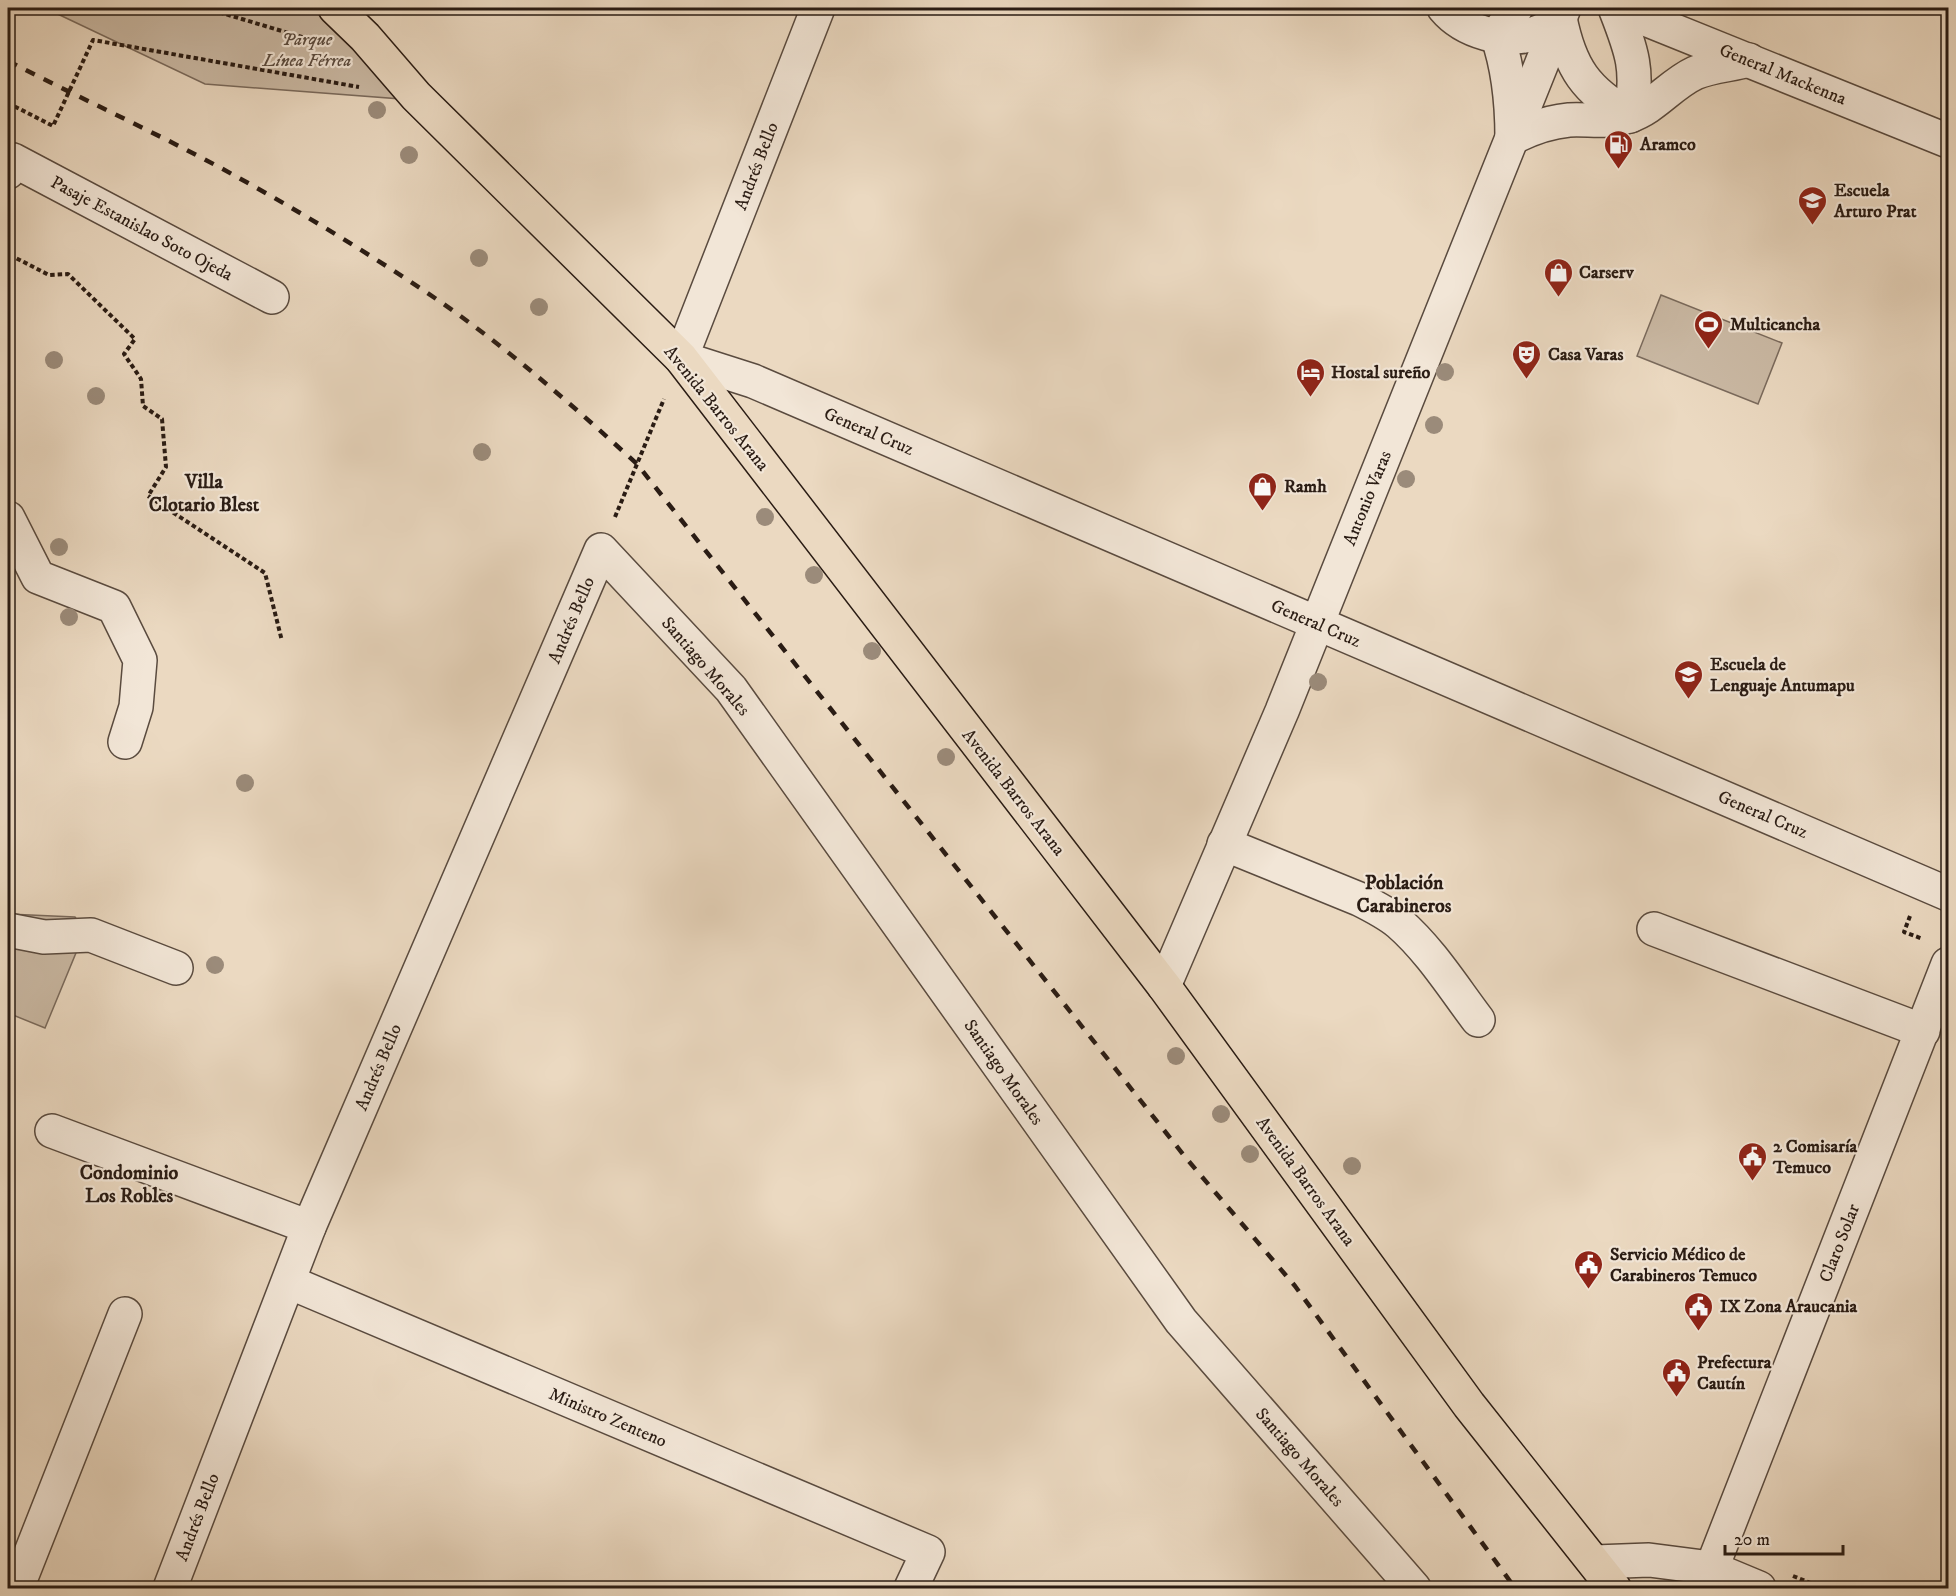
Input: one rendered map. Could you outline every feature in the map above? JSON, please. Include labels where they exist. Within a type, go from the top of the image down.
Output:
[{"type":"main road","name":"Avenida Barros Arana","points":[[335,8],[365,37],[416,96],[681,358],[1164,986],[1469,1405],[1614,1588]]},
{"type":"street","name":"Andrés Bello","points":[[681,358],[818,8]]},
{"type":"street","points":[[1444,8],[1459,21],[1474,29],[1505,37],[1521,37],[1535,33],[1549,27],[1562,13]]},
{"type":"street","points":[[1497,35],[1516,8]]},
{"type":"street","points":[[1617,8],[1633,57],[1636,76],[1630,116]]},
{"type":"street","name":"General Mackenna","points":[[1617,8],[1948,141]]},
{"type":"street","points":[[1562,13],[1566,44],[1576,67],[1590,87],[1608,103],[1630,116]]},
{"type":"street","name":"Antonio Varas","points":[[1164,986],[1281,711],[1562,13]]},
{"type":"street","points":[[1497,35],[1509,76],[1512,138],[1550,123],[1571,120],[1592,122],[1630,116],[1646,108],[1662,94],[1695,73],[1749,60]]},
{"type":"street","name":"Pasaje Estanislao Soto Ojeda","points":[[10,166],[272,297]]},
{"type":"street","name":"General Cruz","points":[[681,358],[753,381],[1948,894]]},
{"type":"street","points":[[8,518],[38,577],[114,607],[140,660],[136,706],[125,742]]},
{"type":"street","name":"Andrés Bello","points":[[170,1588],[309,1227],[601,550]]},
{"type":"street","name":"Santiago Morales","points":[[601,550],[731,689],[1181,1321],[1414,1588]]},
{"type":"street","points":[[1224,844],[1359,899],[1398,922],[1422,945],[1479,1020]]},
{"type":"street","points":[[1654,929],[1923,1031]]},
{"type":"street","points":[[8,930],[44,937],[91,935],[176,968]]},
{"type":"street","name":"Claro Solar","points":[[1708,1578],[1948,964]]},
{"type":"street","points":[[52,1131],[309,1227]]},
{"type":"street","name":"Ministro Zenteno","points":[[289,1282],[928,1552],[911,1588]]},
{"type":"street","points":[[17,1588],[125,1314]]},
{"type":"street","points":[[1594,1562],[1649,1560],[1708,1578],[1759,1588]]},
{"type":"path","points":[[205,8],[312,40]]},
{"type":"path","points":[[8,103],[53,126],[93,40],[416,96]]},
{"type":"path","points":[[10,255],[49,275],[68,274],[135,339],[124,354],[141,379],[143,406],[162,419],[166,467],[148,496],[265,573],[282,641]]},
{"type":"path","points":[[601,550],[681,358]]},
{"type":"green space","name":"Parque Línea Férrea","points":[[45,8],[328,8],[415,100],[205,84]]},
{"type":"green space","name":"Multicancha","points":[[1661,295],[1782,343],[1758,404],[1637,356]]},
{"type":"green space","points":[[8,914],[75,917],[85,931],[45,1028],[8,1013]]},
{"type":"railway","points":[[8,61],[219,167],[376,259],[426,292],[508,353],[561,396],[637,464],[1186,1158],[1295,1286],[1515,1588]]},
{"type":"place","name":"Aramco","points":[[1619,170]]},
{"type":"place","name":"Escuela Arturo Prat","points":[[1813,226]]},
{"type":"place","name":"Carserv","points":[[1558,298]]},
{"type":"place","name":"Multicancha","points":[[1709,350]]},
{"type":"place","name":"Casa Varas","points":[[1527,380]]},
{"type":"place","name":"Hostal sureño","points":[[1310,398]]},
{"type":"place","name":"Ramh","points":[[1263,512]]},
{"type":"place","name":"Escuela de Lenguaje Antumapu","points":[[1689,700]]},
{"type":"place","name":"2 Comisaría Temuco","points":[[1752,1182]]},
{"type":"place","name":"Servicio Médico de Carabineros Temuco","points":[[1589,1290]]},
{"type":"place","name":"IX Zona Araucania","points":[[1699,1332]]},
{"type":"place","name":"Prefectura Cautín","points":[[1676,1398]]},
{"type":"district","name":"Villa Clotario Blest","points":[[204,492]]},
{"type":"district","name":"Población Carabineros","points":[[1404,894]]},
{"type":"district","name":"Condominio Los Robles","points":[[129,1184]]}]
